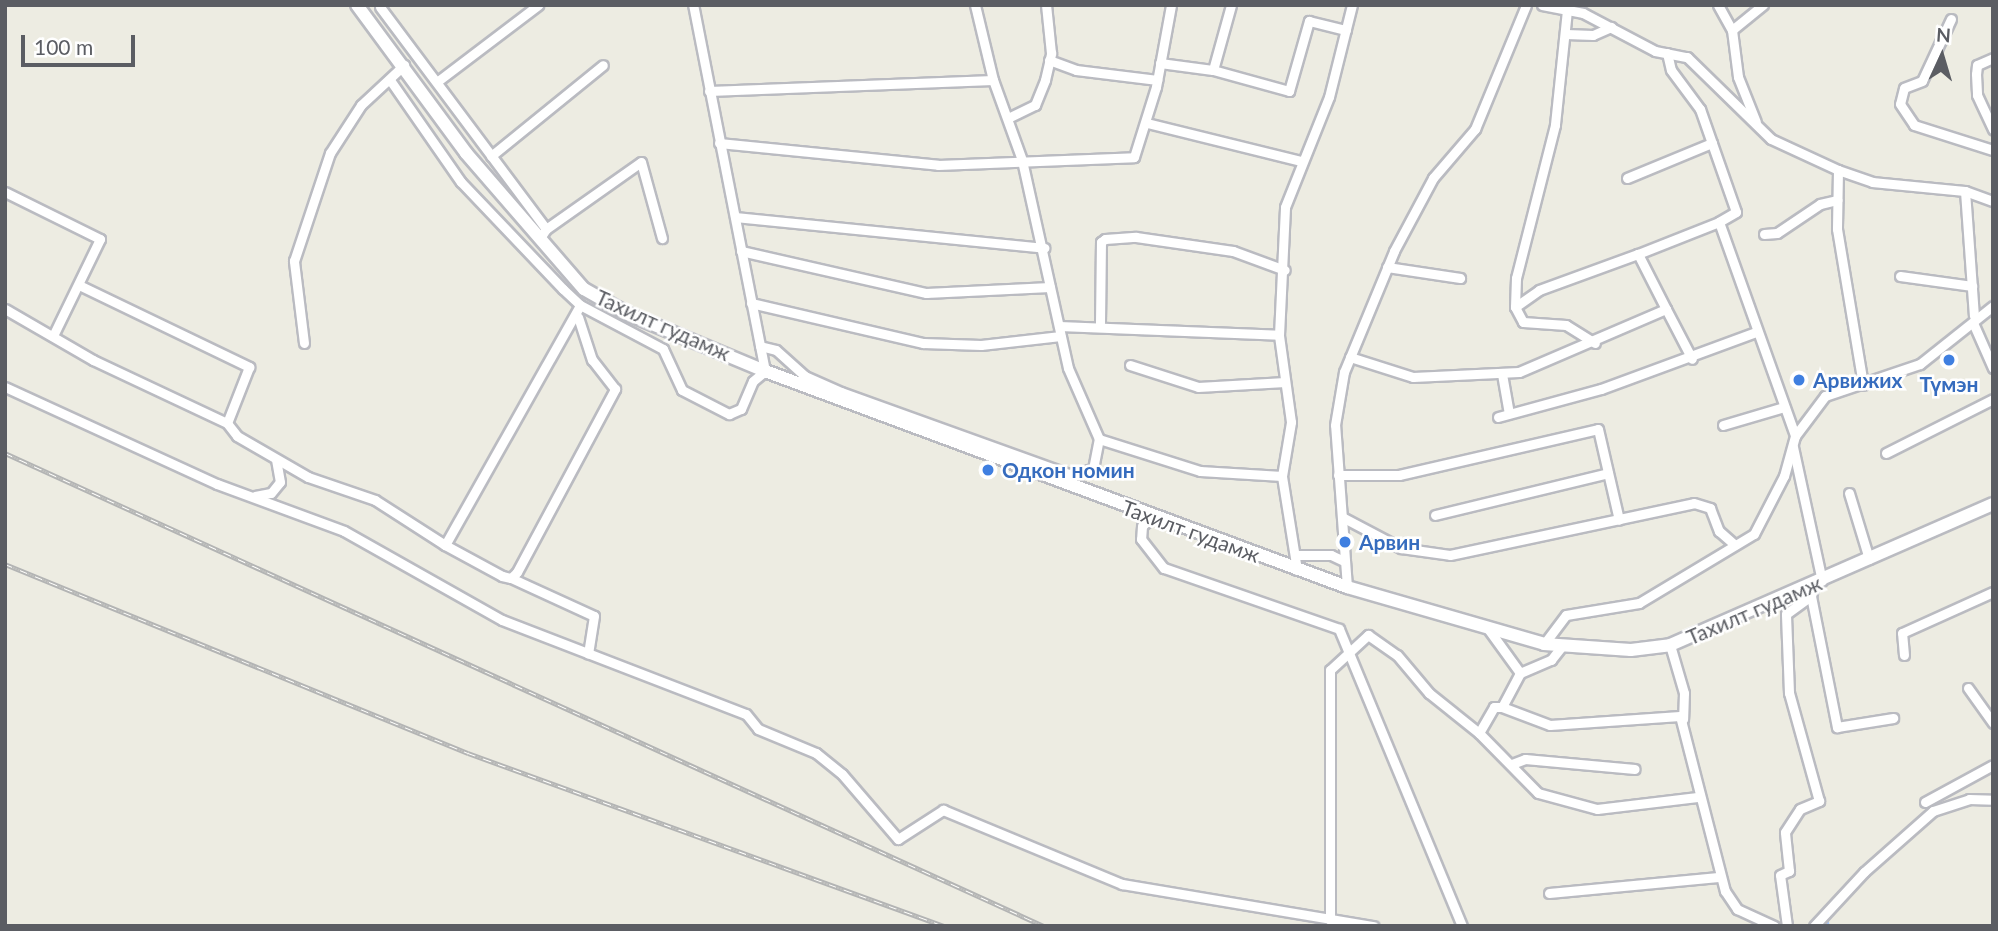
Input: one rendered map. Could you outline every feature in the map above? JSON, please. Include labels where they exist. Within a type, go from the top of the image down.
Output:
[{"type":"main road","name":"Тахилт гудамж","points":[[357,5],[404,65],[466,153],[543,234],[584,289],[628,314],[765,371],[1056,475],[1152,517],[1347,587],[1544,645],[1670,645],[1816,587],[1869,559],[1993,503]]},
{"type":"street","points":[[438,81],[538,5]]},
{"type":"street","points":[[390,80],[461,182],[580,305],[663,349],[682,390],[717,410],[741,409],[753,381],[765,371],[693,5]]},
{"type":"street","points":[[975,5],[993,80],[1010,117],[1022,160],[1044,248],[1060,331],[1099,439],[1093,469],[1083,474],[1056,475]]},
{"type":"street","points":[[1010,117],[1035,105],[1049,60],[1046,5]]},
{"type":"street","points":[[719,143],[937,165],[1134,157],[1147,123],[1171,5]]},
{"type":"street","points":[[1213,70],[1231,5]]},
{"type":"street","points":[[1297,570],[1297,555],[1282,476],[1291,422],[1279,335],[1285,270],[1285,207],[1300,161],[1321,119],[1352,5]]},
{"type":"street","points":[[1347,587],[1335,425],[1350,357],[1387,267],[1433,178],[1475,129],[1527,5]]},
{"type":"street","points":[[1542,5],[1567,10],[1581,9],[1611,27],[1667,53],[1688,57],[1771,139],[1838,170],[1872,182],[1965,191],[1993,201]]},
{"type":"street","points":[[1718,5],[1732,30],[1743,90],[1758,125],[1771,139]]},
{"type":"street","points":[[1732,30],[1763,5]]},
{"type":"street","points":[[380,6],[438,81],[543,234],[641,162],[662,238]]},
{"type":"street","points":[[1567,10],[1555,125],[1516,278],[1515,307],[1523,322],[1566,325],[1595,343]]},
{"type":"street","points":[[1951,19],[1922,81],[1905,88],[1900,104],[1914,125],[1993,150]]},
{"type":"street","points":[[1160,63],[1213,70],[1289,91],[1309,21],[1346,30]]},
{"type":"street","points":[[1566,34],[1593,35],[1611,27]]},
{"type":"street","points":[[1515,307],[1539,290],[1719,222],[1736,212],[1700,109],[1671,70],[1667,53]]},
{"type":"street","points":[[1993,58],[1978,65],[1976,74],[1977,95],[1993,130]]},
{"type":"street","points":[[1049,60],[1076,70],[1157,80]]},
{"type":"street","points":[[304,343],[306,321],[293,278],[298,249],[344,127],[404,65]]},
{"type":"street","points":[[491,156],[603,65]]},
{"type":"street","points":[[709,91],[993,80]]},
{"type":"street","points":[[1147,123],[1300,161]]},
{"type":"street","points":[[1627,178],[1712,143]]},
{"type":"street","points":[[1838,170],[1842,265],[1863,385]]},
{"type":"street","points":[[1965,191],[1974,321],[1993,368]]},
{"type":"street","points":[[5,192],[99,236],[81,286],[54,336]]},
{"type":"street","points":[[1764,234],[1786,229],[1820,204],[1838,200]]},
{"type":"street","points":[[735,217],[751,214],[1044,248]]},
{"type":"street","points":[[1719,222],[1794,441],[1837,727],[1892,718]]},
{"type":"street","points":[[1100,323],[1101,242],[1105,239],[1136,237],[1233,251],[1285,270]]},
{"type":"street","points":[[741,251],[926,293],[1050,287]]},
{"type":"street","points":[[1638,254],[1692,359]]},
{"type":"street","points":[[1387,267],[1460,278]]},
{"type":"street","points":[[1900,276],[1972,286]]},
{"type":"street","points":[[81,286],[250,367],[227,423]]},
{"type":"street","points":[[751,303],[923,343],[981,345],[1100,323],[1279,335]]},
{"type":"street","points":[[445,545],[578,317],[580,305]]},
{"type":"street","points":[[1544,645],[1566,615],[1639,603],[1754,534],[1794,441],[1825,396],[1920,364],[1993,306]]},
{"type":"street","points":[[5,309],[227,423],[237,436],[308,477],[375,500],[445,545],[594,616],[588,654]]},
{"type":"street","points":[[1350,357],[1413,377],[1502,374],[1542,366],[1666,309]]},
{"type":"street","points":[[511,578],[615,389],[592,360],[578,317]]},
{"type":"street","points":[[1498,417],[1692,359],[1756,332]]},
{"type":"street","points":[[760,346],[776,350],[805,376],[977,446]]},
{"type":"street","points":[[1130,365],[1198,387],[1285,382]]},
{"type":"street","points":[[1502,374],[1509,413]]},
{"type":"street","points":[[5,387],[253,496],[344,531],[502,620],[746,714],[758,729],[816,753],[842,774],[898,839],[943,810],[1122,884],[1374,926]]},
{"type":"street","points":[[1886,453],[1993,399]]},
{"type":"street","points":[[1723,425],[1784,407]]},
{"type":"street","points":[[1338,475],[1399,475],[1598,429],[1619,520]]},
{"type":"street","points":[[1099,439],[1200,471],[1282,476]]},
{"type":"street","points":[[253,496],[271,492],[280,482],[276,459]]},
{"type":"street","points":[[1435,515],[1608,473]]},
{"type":"street","points":[[1849,493],[1869,559]]},
{"type":"street","points":[[1342,517],[1425,556],[1504,547],[1694,503],[1710,508],[1719,531],[1735,545]]},
{"type":"street","points":[[1152,517],[1142,526],[1141,539],[1164,568],[1339,629],[1462,926]]},
{"type":"street","points":[[1297,555],[1331,555],[1345,561]]},
{"type":"street","points":[[1787,926],[1780,875],[1789,871],[1784,832],[1800,809],[1819,801],[1790,693],[1786,614],[1816,587]]},
{"type":"street","points":[[1904,655],[1902,633],[1993,592]]},
{"type":"street","points":[[1489,630],[1520,673]]},
{"type":"street","points":[[1330,920],[1330,670],[1347,650],[1374,635],[1429,693],[1479,733],[1538,793],[1597,809],[1697,797]]},
{"type":"street","points":[[1670,645],[1684,693],[1683,719],[1697,797],[1718,877],[1737,909],[1774,926]]},
{"type":"street","points":[[1502,707],[1520,673],[1551,660],[1560,647]]},
{"type":"street","points":[[1968,688],[1993,723]]},
{"type":"street","points":[[1479,733],[1494,707],[1502,707],[1550,725],[1676,715],[1683,719]]},
{"type":"street","points":[[1512,764],[1525,759],[1635,769]]},
{"type":"street","points":[[1925,802],[1993,765]]},
{"type":"street","points":[[1814,926],[1864,872],[1933,811],[1969,799],[1993,800]]},
{"type":"street","points":[[1549,893],[1718,877]]},
{"type":"waterway","points":[[1858,885],[1873,870]]},
{"type":"waterway","points":[[1827,917],[1828,926]]},
{"type":"railway","points":[[5,453],[1044,926]]},
{"type":"railway","points":[[5,564],[468,753],[944,926]]},
{"type":"place","name":"Түмэн","points":[[1949,360]]},
{"type":"place","name":"Арвижих","points":[[1799,380]]},
{"type":"place","name":"Одкон номин","points":[[988,470]]},
{"type":"place","name":"Арвин","points":[[1345,542]]}]
